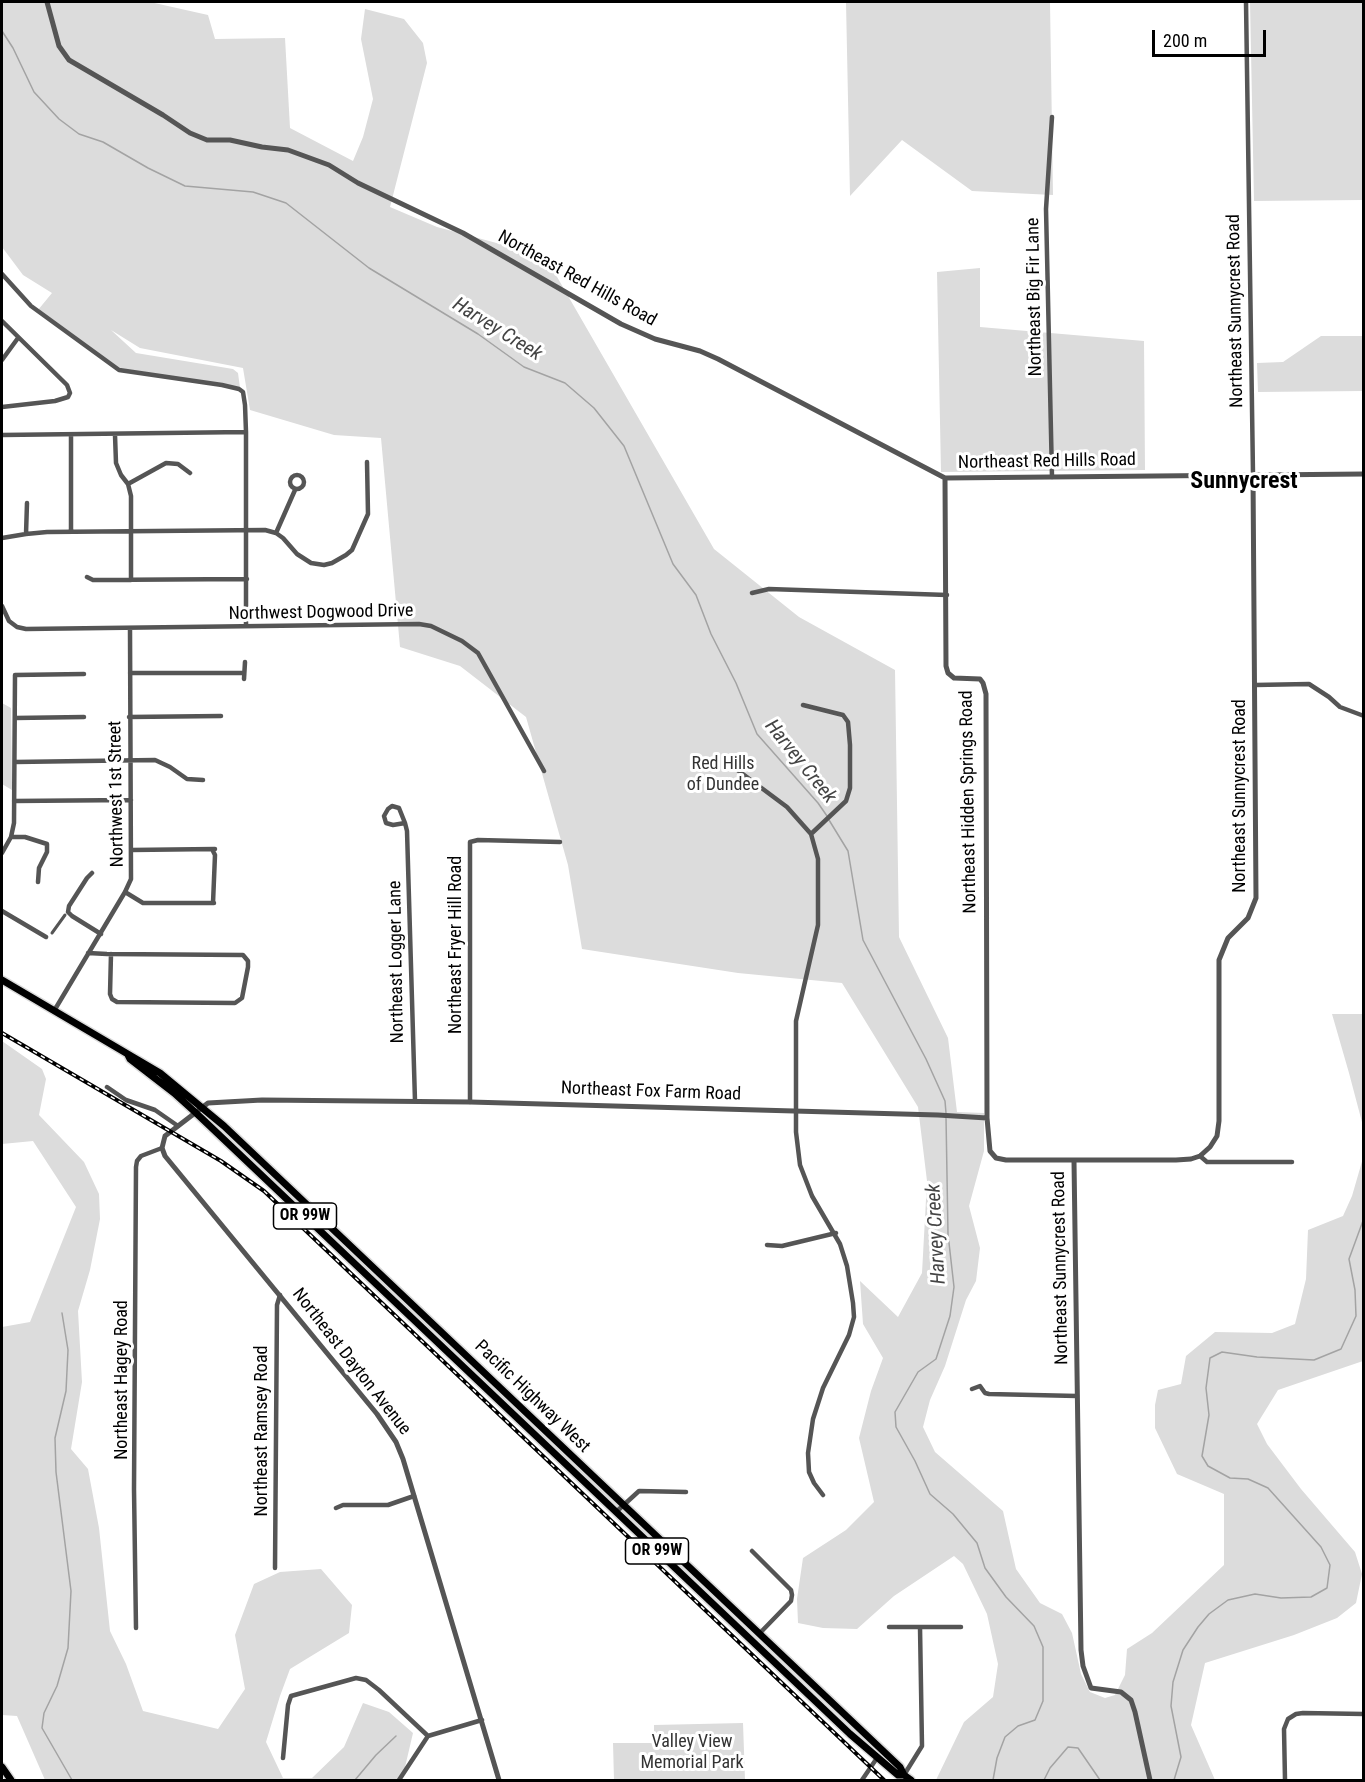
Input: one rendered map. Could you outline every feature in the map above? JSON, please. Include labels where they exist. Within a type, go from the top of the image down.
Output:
[{"type":"main road","name":"OR 99W","points":[[2,980],[54,1011]]},
{"type":"main road","name":"Pacific Highway West","points":[[54,1011],[128,1055],[133,1055],[202,1106],[900,1767],[904,1775],[911,1780]]},
{"type":"main road","name":"Pacific Highway West","points":[[128,1055],[195,1112],[877,1758],[898,1775],[904,1775]]},
{"type":"main road","points":[[2,1767],[11,1780]]},
{"type":"street","name":"Northeast Red Hills Road","points":[[47,2],[59,46],[69,60],[190,133],[207,140],[230,140],[288,150],[323,163],[358,183],[464,232],[621,324],[655,339],[712,356],[945,477],[1364,474]]},
{"type":"street","name":"Northeast Sunnycrest Road","points":[[1149,1778],[1131,1700],[1116,1690],[1091,1688],[1083,1666],[1080,1630],[1074,1161],[1185,1160],[1200,1156],[1214,1142],[1219,1121],[1221,952],[1227,938],[1248,918],[1256,898],[1246,2]]},
{"type":"street","name":"Northeast Big Fir Lane","points":[[1052,117],[1046,203],[1052,477]]},
{"type":"street","points":[[2,274],[31,306],[119,370],[239,389],[244,397],[246,432],[246,626]]},
{"type":"street","points":[[2,321],[67,385],[70,393],[68,397],[55,401],[2,407]]},
{"type":"street","points":[[2,360],[18,338]]},
{"type":"street","points":[[2,435],[246,432]]},
{"type":"street","points":[[71,435],[71,532]]},
{"type":"street","points":[[115,435],[116,463],[128,484],[130,496],[131,580]]},
{"type":"street","points":[[2,538],[26,534],[71,532],[265,530],[283,538],[297,554],[311,563],[324,565],[332,563],[352,550],[368,514],[367,462]]},
{"type":"street","points":[[128,484],[166,463],[178,464],[190,473]]},
{"type":"street","name":"Northeast Hidden Springs Road","points":[[945,477],[947,670],[950,675],[957,678],[980,679],[985,691],[987,1118]]},
{"type":"street","points":[[276,533],[295,489]]},
{"type":"street","points":[[26,534],[27,502]]},
{"type":"street","points":[[87,577],[93,580],[247,579]]},
{"type":"street","points":[[752,593],[769,589],[947,596]]},
{"type":"street","points":[[2,606],[3,615]]},
{"type":"street","name":"Northwest Dogwood Drive","points":[[3,615],[17,627],[26,629],[419,624],[437,629],[462,641],[478,653],[544,771]]},
{"type":"street","name":"Northwest 1st Street","points":[[54,1011],[131,879],[130,629]]},
{"type":"street","points":[[244,679],[245,662]]},
{"type":"street","points":[[130,673],[244,673]]},
{"type":"street","points":[[2,854],[11,837],[14,823],[15,675],[84,674]]},
{"type":"street","points":[[1255,684],[1309,684],[1340,707],[1364,716]]},
{"type":"street","points":[[803,705],[843,715],[847,720],[850,746],[849,795],[842,807],[811,834]]},
{"type":"street","points":[[129,717],[221,716]]},
{"type":"street","points":[[15,718],[84,717]]},
{"type":"street","points":[[15,762],[130,760],[162,762],[187,779],[203,780]]},
{"type":"street","points":[[728,763],[787,807],[811,834],[818,859],[819,915],[796,1015],[797,1141],[803,1173],[812,1196],[836,1233],[847,1266],[854,1317],[849,1335],[823,1388],[813,1419],[808,1453],[809,1472],[811,1479],[823,1495]]},
{"type":"street","points":[[14,801],[130,800]]},
{"type":"street","points":[[395,806],[399,808],[405,823],[393,825],[386,823],[384,816],[388,809],[395,806]]},
{"type":"street","name":"Northeast Logger Lane","points":[[405,823],[408,842],[415,1101]]},
{"type":"street","points":[[11,837],[25,837],[47,844],[47,852],[39,868],[38,882]]},
{"type":"street","name":"Northeast Fryer Hill Road","points":[[470,1102],[470,842],[475,840],[560,842]]},
{"type":"street","points":[[125,892],[143,903],[214,903],[214,850],[131,850]]},
{"type":"street","points":[[92,873],[69,906],[68,912],[100,934]]},
{"type":"street","points":[[2,911],[46,937]]},
{"type":"street","points":[[52,933],[65,915]]},
{"type":"street","points":[[88,953],[243,955],[248,961],[248,967],[240,1001],[235,1003],[117,1002],[110,994],[111,954]]},
{"type":"street","points":[[107,1087],[126,1100],[155,1110],[178,1126]]},
{"type":"street","name":"Northeast Fox Farm Road","points":[[202,1106],[212,1103],[262,1100],[415,1101],[987,1118]]},
{"type":"street","points":[[162,1148],[165,1136],[202,1106]]},
{"type":"street","points":[[987,1118],[990,1151],[996,1158],[1074,1161]]},
{"type":"street","name":"Northeast Dayton Avenue","points":[[162,1148],[169,1161],[280,1295],[392,1436],[400,1450],[499,1780]]},
{"type":"street","name":"Northeast Hagey Road","points":[[136,1628],[134,1489],[136,1167],[141,1156],[162,1148]]},
{"type":"street","points":[[1200,1156],[1207,1162],[1292,1162]]},
{"type":"street","points":[[767,1245],[782,1246],[836,1233]]},
{"type":"street","name":"Northeast Ramsey Road","points":[[275,1568],[277,1305],[280,1295]]},
{"type":"street","points":[[972,1389],[980,1386],[985,1393],[989,1394],[1077,1396]]},
{"type":"street","points":[[616,1512],[639,1491],[686,1492]]},
{"type":"street","points":[[336,1508],[343,1505],[388,1505],[414,1496]]},
{"type":"street","points":[[752,1551],[790,1590],[792,1595],[791,1601],[759,1634]]},
{"type":"street","points":[[889,1627],[961,1627]]},
{"type":"street","points":[[904,1775],[922,1746],[920,1627]]},
{"type":"street","points":[[283,1758],[288,1705],[291,1696],[356,1678],[366,1680],[379,1690],[428,1736]]},
{"type":"street","points":[[1285,1780],[1284,1729],[1288,1719],[1303,1713],[1364,1714]]},
{"type":"street","points":[[399,1780],[428,1736],[482,1720]]},
{"type":"street","points":[[862,1780],[877,1758]]},
{"type":"green space","name":"Red Hills of Dundee","points":[[2,2],[150,2],[208,15],[215,39],[285,38],[290,128],[353,161],[363,137],[373,99],[361,39],[365,9],[404,19],[423,43],[427,63],[390,207],[437,227],[545,256],[714,549],[799,617],[895,670],[899,937],[948,1038],[957,1112],[984,1113],[984,1151],[969,1206],[980,1248],[976,1281],[966,1300],[945,1366],[930,1400],[923,1427],[935,1452],[1003,1511],[1016,1569],[1040,1603],[1062,1614],[1072,1633],[1081,1674],[1090,1692],[1105,1698],[1115,1695],[1125,1675],[1127,1649],[1152,1633],[1224,1565],[1224,1494],[1177,1474],[1155,1428],[1155,1405],[1158,1390],[1181,1384],[1186,1356],[1215,1332],[1272,1333],[1295,1324],[1306,1279],[1308,1230],[1343,1216],[1352,1196],[1363,1158],[1363,1361],[1278,1390],[1257,1424],[1267,1444],[1301,1489],[1355,1552],[1362,1574],[1356,1603],[1337,1618],[1294,1635],[1205,1663],[1191,1725],[1215,1780],[936,1780],[964,1722],[993,1697],[998,1664],[987,1614],[963,1564],[954,1556],[894,1596],[857,1629],[823,1628],[798,1623],[797,1599],[803,1558],[846,1530],[874,1502],[859,1438],[871,1391],[883,1358],[863,1324],[860,1281],[898,1317],[922,1273],[927,1181],[918,1107],[842,983],[738,973],[582,949],[568,865],[526,717],[460,666],[400,647],[381,438],[334,435],[250,410],[243,368],[140,348],[111,330],[136,353],[233,369],[238,373],[240,388],[120,369],[38,310],[52,293],[23,275],[2,247]]},
{"type":"green space","points":[[846,2],[1050,2],[1053,195],[972,191],[902,140],[850,196]]},
{"type":"green space","points":[[1250,2],[1363,2],[1363,200],[1254,201]]},
{"type":"green space","points":[[980,268],[980,327],[1144,341],[1145,470],[941,472],[937,272]]},
{"type":"green space","points":[[1321,336],[1363,336],[1363,391],[1258,392],[1257,363],[1283,362]]},
{"type":"green space","points":[[2,703],[11,708],[12,790],[2,784]]},
{"type":"green space","points":[[1332,1014],[1363,1014],[1363,1126],[1349,1073]]},
{"type":"green space","points":[[2,1041],[42,1069],[46,1079],[39,1115],[84,1162],[99,1194],[100,1219],[90,1270],[78,1311],[82,1382],[71,1449],[88,1469],[99,1528],[110,1631],[126,1664],[143,1711],[218,1729],[245,1689],[235,1635],[254,1584],[280,1572],[321,1569],[352,1605],[349,1633],[290,1669],[266,1742],[283,1778],[312,1778],[344,1747],[363,1703],[389,1712],[413,1733],[402,1780],[45,1780],[17,1716],[2,1715],[2,1327],[30,1322],[76,1207],[33,1141],[2,1144]]},
{"type":"green space","name":"Valley View Memorial Park","points":[[743,1723],[745,1780],[614,1780],[613,1743],[654,1743],[654,1725]]},
{"type":"waterway","name":"Harvey Creek","points":[[2,31],[13,48],[34,92],[59,119],[79,134],[103,142],[185,186],[253,192],[286,203],[369,268],[478,334],[524,367],[565,383],[594,408],[624,446],[673,564],[696,595],[711,634],[736,683],[757,734],[827,816]]},
{"type":"waterway","name":"Harvey Creek","points":[[829,820],[848,851],[863,940],[926,1059],[945,1101],[946,1113]]},
{"type":"waterway","name":"Harvey Creek","points":[[946,1117],[948,1234],[954,1287],[950,1316],[936,1359],[918,1372],[895,1412],[896,1427],[930,1494],[953,1514],[977,1543],[985,1568],[1006,1597],[1034,1626],[1043,1647],[1043,1701],[1035,1720],[1018,1726],[1005,1737],[997,1758],[993,1780]]},
{"type":"waterway","points":[[1174,1780],[1181,1757],[1171,1706],[1173,1682],[1183,1650],[1198,1627],[1209,1614],[1228,1600],[1255,1594],[1281,1598],[1311,1597],[1327,1588],[1330,1565],[1321,1547],[1268,1488],[1248,1479],[1230,1478],[1208,1466],[1202,1456],[1209,1415],[1206,1388],[1210,1358],[1222,1352],[1257,1357],[1314,1360],[1341,1349],[1356,1316],[1355,1290],[1349,1259],[1364,1218]]},
{"type":"waterway","points":[[62,1313],[68,1350],[66,1391],[55,1438],[56,1472],[71,1591],[68,1648],[57,1686],[44,1713],[42,1728],[72,1780]]},
{"type":"waterway","points":[[355,1780],[396,1736]]},
{"type":"waterway","points":[[1044,1780],[1050,1768],[1068,1747],[1078,1748],[1100,1780]]},
{"type":"railway","points":[[2,1033],[221,1161],[264,1191],[884,1780]]},
{"type":"district","name":"Sunnycrest","points":[[1244,482]]}]
